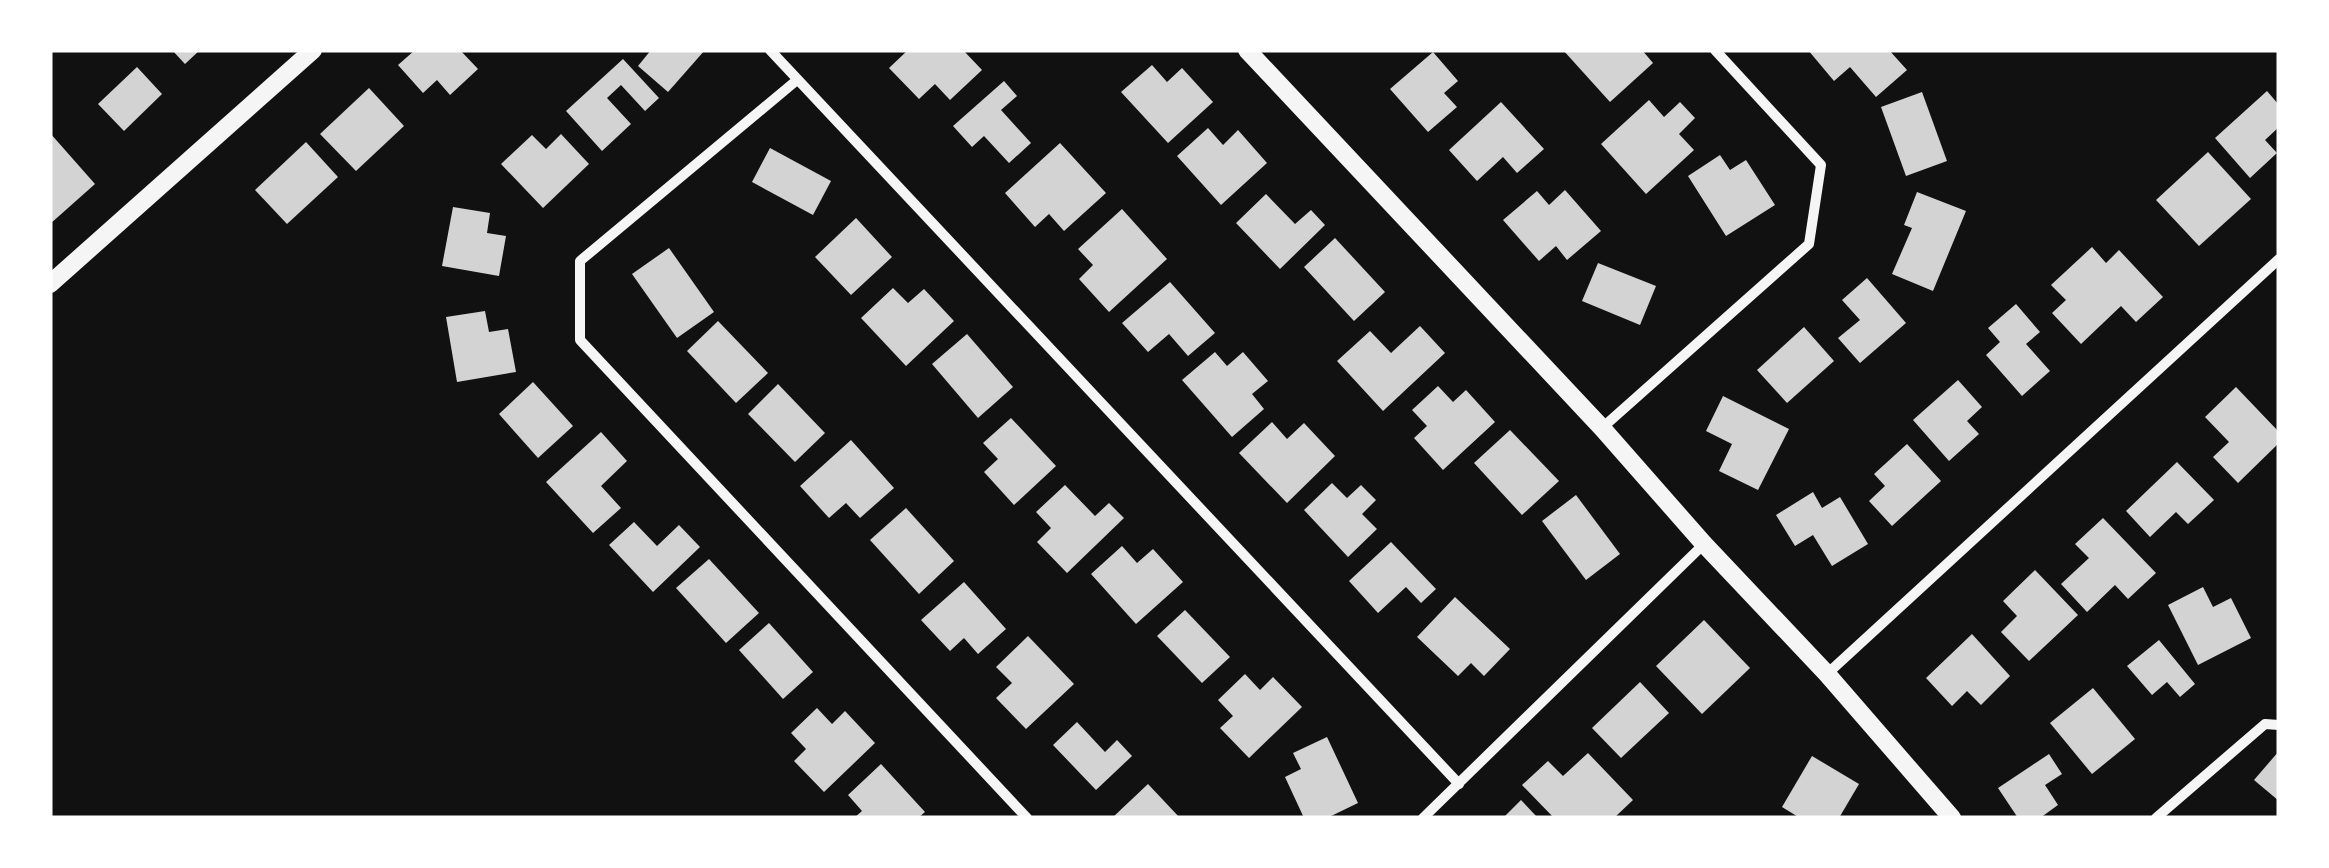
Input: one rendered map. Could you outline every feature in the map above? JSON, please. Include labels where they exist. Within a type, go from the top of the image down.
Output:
[{"type":"street","points":[[50,284],[312,50]]},
{"type":"street","points":[[770,50],[1459,784]]},
{"type":"street","points":[[1247,50],[1827,674],[1946,816]]},
{"type":"street","points":[[1602,428],[1809,244],[1821,165],[1715,50]]},
{"type":"street","points":[[797,80],[580,261],[580,340],[1027,818]]},
{"type":"street","points":[[1827,674],[2279,259]]},
{"type":"street","points":[[1423,818],[1704,544]]},
{"type":"street","points":[[2156,818],[2266,724],[2279,725]]},
{"type":"building","points":[[172,50],[200,50],[185,64]]},
{"type":"building","points":[[415,50],[460,50],[478,69],[450,95],[437,80],[423,93],[398,65]]},
{"type":"building","points":[[651,50],[705,50],[668,92],[638,66]]},
{"type":"building","points":[[908,50],[963,50],[982,70],[950,100],[935,84],[919,99],[889,68]]},
{"type":"building","points":[[1563,50],[1642,50],[1653,63],[1610,102]]},
{"type":"building","points":[[1808,50],[1889,50],[1907,70],[1876,97],[1850,67],[1834,81]]},
{"type":"building","points":[[1433,52],[1458,81],[1444,93],[1457,107],[1428,132],[1390,89]]},
{"type":"building","points":[[623,59],[659,98],[645,111],[621,85],[607,98],[631,124],[602,151],[566,111]]},
{"type":"building","points":[[1152,65],[1167,82],[1182,68],[1213,102],[1168,143],[1121,92]]},
{"type":"building","points":[[137,67],[162,94],[124,131],[98,104]]},
{"type":"building","points":[[1004,81],[1017,96],[1001,110],[1031,143],[1009,163],[984,136],[972,147],[953,126]]},
{"type":"building","points":[[369,88],[404,126],[356,171],[320,134]]},
{"type":"building","points":[[2267,91],[2279,105],[2279,127],[2265,140],[2277,153],[2250,178],[2215,138]]},
{"type":"building","points":[[1922,92],[1947,161],[1906,176],[1881,107]]},
{"type":"building","points":[[1649,100],[1664,117],[1680,102],[1695,118],[1679,134],[1694,150],[1646,194],[1601,144]]},
{"type":"building","points":[[1501,102],[1544,149],[1517,173],[1503,157],[1477,181],[1449,150]]},
{"type":"building","points":[[1208,128],[1223,145],[1238,130],[1267,163],[1221,205],[1177,156]]},
{"type":"building","points":[[50,133],[95,184],[50,224]]},
{"type":"building","points":[[561,134],[589,164],[543,208],[501,164],[532,135],[546,149]]},
{"type":"building","points":[[306,142],[338,177],[287,224],[255,190]]},
{"type":"building","points":[[1060,143],[1106,193],[1064,231],[1049,214],[1035,227],[1005,193]]},
{"type":"building","points":[[770,148],[831,181],[813,215],[752,182]]},
{"type":"building","points":[[2208,152],[2251,199],[2199,246],[2156,200]]},
{"type":"building","points":[[1720,155],[1730,170],[1746,160],[1775,205],[1726,236],[1688,176]]},
{"type":"building","points":[[1565,190],[1601,231],[1567,260],[1556,246],[1539,261],[1503,220],[1537,191],[1549,205]]},
{"type":"building","points":[[1917,192],[1966,211],[1933,291],[1892,274],[1912,228],[1904,225]]},
{"type":"building","points":[[1266,194],[1295,224],[1311,210],[1325,225],[1280,269],[1236,223]]},
{"type":"building","points":[[453,207],[490,213],[487,233],[506,236],[499,276],[442,266]]},
{"type":"building","points":[[1122,209],[1167,259],[1109,312],[1079,279],[1093,265],[1078,249]]},
{"type":"building","points":[[856,218],[892,257],[851,295],[815,257]]},
{"type":"building","points":[[1335,238],[1385,292],[1354,321],[1304,267]]},
{"type":"building","points":[[2092,247],[2106,263],[2119,250],[2163,297],[2136,322],[2121,306],[2081,344],[2052,313],[2066,300],[2051,285]]},
{"type":"building","points":[[669,248],[714,312],[677,338],[632,274]]},
{"type":"building","points":[[1598,263],[1656,286],[1640,325],[1582,301]]},
{"type":"building","points":[[1867,278],[1906,323],[1860,363],[1838,338],[1860,320],[1842,300]]},
{"type":"building","points":[[1170,282],[1215,333],[1188,356],[1169,334],[1148,352],[1122,323]]},
{"type":"building","points":[[893,288],[908,303],[924,289],[954,321],[906,366],[861,318]]},
{"type":"building","points":[[2016,304],[2040,332],[2026,344],[2050,371],[2022,396],[1986,355],[2000,342],[1988,328]]},
{"type":"building","points":[[485,311],[489,332],[508,329],[516,372],[457,382],[446,317]]},
{"type":"building","points":[[718,321],[768,373],[736,403],[687,351]]},
{"type":"building","points":[[1420,326],[1445,353],[1383,411],[1337,361],[1370,331],[1391,353]]},
{"type":"building","points":[[1804,327],[1834,361],[1787,403],[1757,370]]},
{"type":"building","points":[[967,334],[1013,387],[978,418],[932,364]]},
{"type":"building","points":[[1215,352],[1227,366],[1243,352],[1268,381],[1252,394],[1264,409],[1232,437],[1182,380]]},
{"type":"building","points":[[1958,380],[1982,407],[1967,421],[1979,434],[1949,461],[1913,420]]},
{"type":"building","points":[[533,382],[573,426],[538,458],[499,414]]},
{"type":"building","points":[[778,384],[825,433],[795,462],[748,414]]},
{"type":"building","points":[[1438,386],[1453,402],[1466,390],[1495,422],[1443,470],[1414,438],[1427,426],[1412,410]]},
{"type":"building","points":[[2236,387],[2279,432],[2279,443],[2238,483],[2213,457],[2229,442],[2205,417]]},
{"type":"building","points":[[1723,396],[1789,429],[1758,490],[1719,471],[1732,444],[1706,431]]},
{"type":"building","points":[[1011,418],[1056,466],[1014,505],[984,472],[998,459],[983,443]]},
{"type":"building","points":[[1272,422],[1287,439],[1304,423],[1335,456],[1287,503],[1239,453]]},
{"type":"building","points":[[1510,430],[1559,481],[1522,515],[1474,463]]},
{"type":"building","points":[[601,432],[627,461],[601,486],[621,508],[593,533],[546,482]]},
{"type":"building","points":[[851,440],[894,488],[860,518],[846,503],[829,518],[800,486]]},
{"type":"building","points":[[1907,444],[1941,481],[1892,526],[1869,501],[1885,486],[1874,474]]},
{"type":"building","points":[[2177,462],[2214,500],[2188,524],[2176,512],[2150,537],[2126,511]]},
{"type":"building","points":[[1332,483],[1347,498],[1361,485],[1376,500],[1362,514],[1377,529],[1348,557],[1304,510]]},
{"type":"building","points":[[1065,485],[1095,516],[1109,503],[1124,518],[1067,573],[1037,542],[1051,528],[1036,512]]},
{"type":"building","points":[[1813,492],[1822,508],[1840,497],[1868,544],[1832,566],[1813,535],[1795,546],[1776,515]]},
{"type":"building","points":[[1576,495],[1620,554],[1586,580],[1542,521]]},
{"type":"building","points":[[906,508],[954,561],[919,594],[870,540]]},
{"type":"building","points":[[2103,518],[2156,573],[2128,599],[2115,585],[2087,612],[2061,584],[2089,558],[2075,544]]},
{"type":"building","points":[[634,522],[657,546],[679,525],[700,547],[653,592],[609,545]]},
{"type":"building","points":[[1391,542],[1436,589],[1421,603],[1406,587],[1378,613],[1349,581]]},
{"type":"building","points":[[1122,546],[1137,563],[1153,549],[1183,582],[1136,624],[1091,574]]},
{"type":"building","points":[[709,559],[759,613],[726,643],[676,588]]},
{"type":"building","points":[[2035,570],[2078,615],[2029,661],[2001,632],[2017,616],[2003,601]]},
{"type":"building","points":[[964,582],[1006,629],[978,654],[964,638],[950,651],[921,620]]},
{"type":"building","points":[[2203,587],[2213,607],[2231,598],[2251,638],[2198,665],[2168,605]]},
{"type":"building","points":[[1455,597],[1510,649],[1484,676],[1471,663],[1458,676],[1417,637]]},
{"type":"building","points":[[1185,610],[1230,657],[1202,683],[1157,636]]},
{"type":"building","points":[[1704,620],[1750,668],[1702,714],[1656,666]]},
{"type":"building","points":[[769,623],[813,672],[783,699],[739,650]]},
{"type":"building","points":[[1972,634],[2010,676],[1981,705],[1967,691],[1952,706],[1926,678]]},
{"type":"building","points":[[1028,636],[1074,684],[1026,729],[996,698],[1012,683],[996,667]]},
{"type":"building","points":[[2159,640],[2195,684],[2180,697],[2167,682],[2152,695],[2127,666]]},
{"type":"building","points":[[1245,674],[1260,690],[1273,677],[1302,707],[1249,758],[1220,728],[1233,716],[1218,700]]},
{"type":"building","points":[[1640,682],[1669,713],[1621,758],[1592,728]]},
{"type":"building","points":[[2093,688],[2135,739],[2092,774],[2050,723]]},
{"type":"building","points":[[817,708],[832,724],[845,711],[875,743],[824,792],[794,761],[806,749],[791,733]]},
{"type":"building","points":[[1077,722],[1105,752],[1117,740],[1132,756],[1096,790],[1053,745]]},
{"type":"building","points":[[1327,737],[1358,803],[1327,818],[1304,818],[1285,777],[1301,769],[1293,753]]},
{"type":"building","points":[[2279,751],[2279,801],[2254,780]]},
{"type":"building","points":[[1588,753],[1633,800],[1614,818],[1554,818],[1522,785],[1548,761],[1563,776]]},
{"type":"building","points":[[2049,754],[2062,774],[2045,785],[2058,805],[2040,818],[2018,818],[1998,788]]},
{"type":"building","points":[[1812,756],[1859,784],[1839,818],[1800,818],[1782,807]]},
{"type":"building","points":[[881,764],[925,812],[918,818],[854,818],[862,811],[848,795]]},
{"type":"building","points":[[1148,784],[1180,818],[1112,818]]},
{"type":"building","points":[[1521,800],[1538,818],[1503,818]]}]
